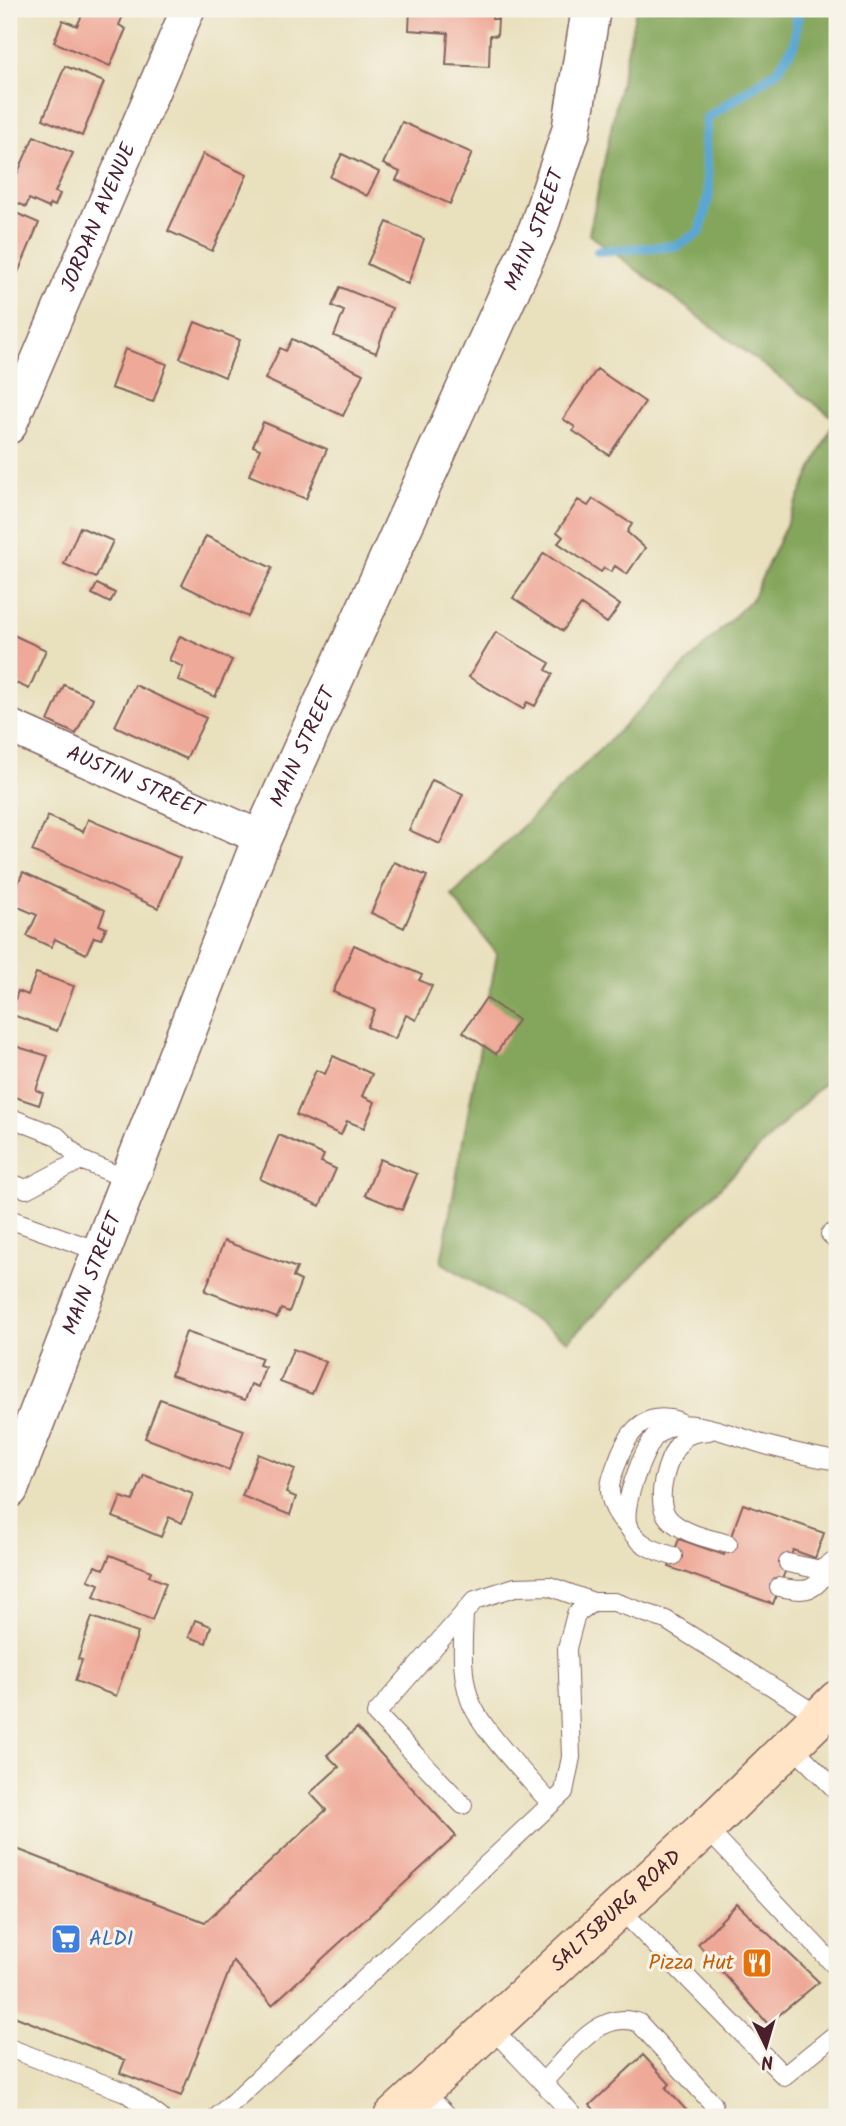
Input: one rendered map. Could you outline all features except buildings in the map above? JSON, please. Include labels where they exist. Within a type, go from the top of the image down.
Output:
[{"type":"main road","name":"SALTSBURG ROAD","points":[[393,2117],[706,1828],[828,1708]]},
{"type":"street","name":"JORDAN AVENUE","points":[[9,427],[188,9]]},
{"type":"street","name":"MAIN STREET","points":[[9,1489],[262,838],[538,229],[571,131],[591,9]]},
{"type":"street","name":"AUSTIN STREET","points":[[9,726],[262,838]]},
{"type":"lane","points":[[9,1117],[57,1136],[81,1160],[129,1180]]},
{"type":"lane","points":[[9,1182],[26,1189],[81,1160]]},
{"type":"lane","points":[[9,1219],[101,1252]]},
{"type":"lane","points":[[673,1556],[650,1549],[628,1528],[625,1516],[628,1496],[653,1440],[664,1429],[688,1424],[802,1455],[837,1461]]},
{"type":"lane","points":[[713,1430],[691,1433],[680,1441],[662,1489],[662,1504],[670,1519],[688,1532],[728,1544]]},
{"type":"lane","points":[[788,1563],[821,1570],[834,1559]]},
{"type":"lane","points":[[779,1587],[805,1592],[817,1586],[834,1559]]},
{"type":"lane","points":[[463,1805],[376,1714],[475,1600],[515,1587],[549,1586],[593,1602],[614,1602],[666,1620],[828,1708]]},
{"type":"lane","points":[[217,2117],[564,1792],[571,1757],[566,1648],[576,1614],[593,1602]]},
{"type":"lane","points":[[464,1613],[463,1668],[470,1701],[484,1723],[551,1804]]},
{"type":"lane","points":[[791,1745],[837,1791]]},
{"type":"lane","points":[[706,1828],[837,1968]]},
{"type":"lane","points":[[618,1907],[784,2076],[837,2033]]},
{"type":"lane","points":[[542,2082],[598,2026],[616,2019],[629,2018],[639,2023],[713,2104],[714,2117]]},
{"type":"lane","points":[[490,2025],[575,2117]]},
{"type":"lane","points":[[9,2048],[125,2092],[160,2117]]},
{"type":"lane","points":[[422,2090],[449,2117]]},
{"type":"green space","points":[[636,9],[837,9],[837,1070],[568,1341],[441,1262],[497,954],[452,896],[752,599],[835,419],[589,234]]},
{"type":"waterway","points":[[598,251],[677,246],[700,232],[709,194],[705,142],[707,118],[778,70],[795,43],[798,9]]},
{"type":"place","name":"ALDI","points":[[66,1939]]},
{"type":"place","name":"Pizza Hut","points":[[757,1963]]}]
